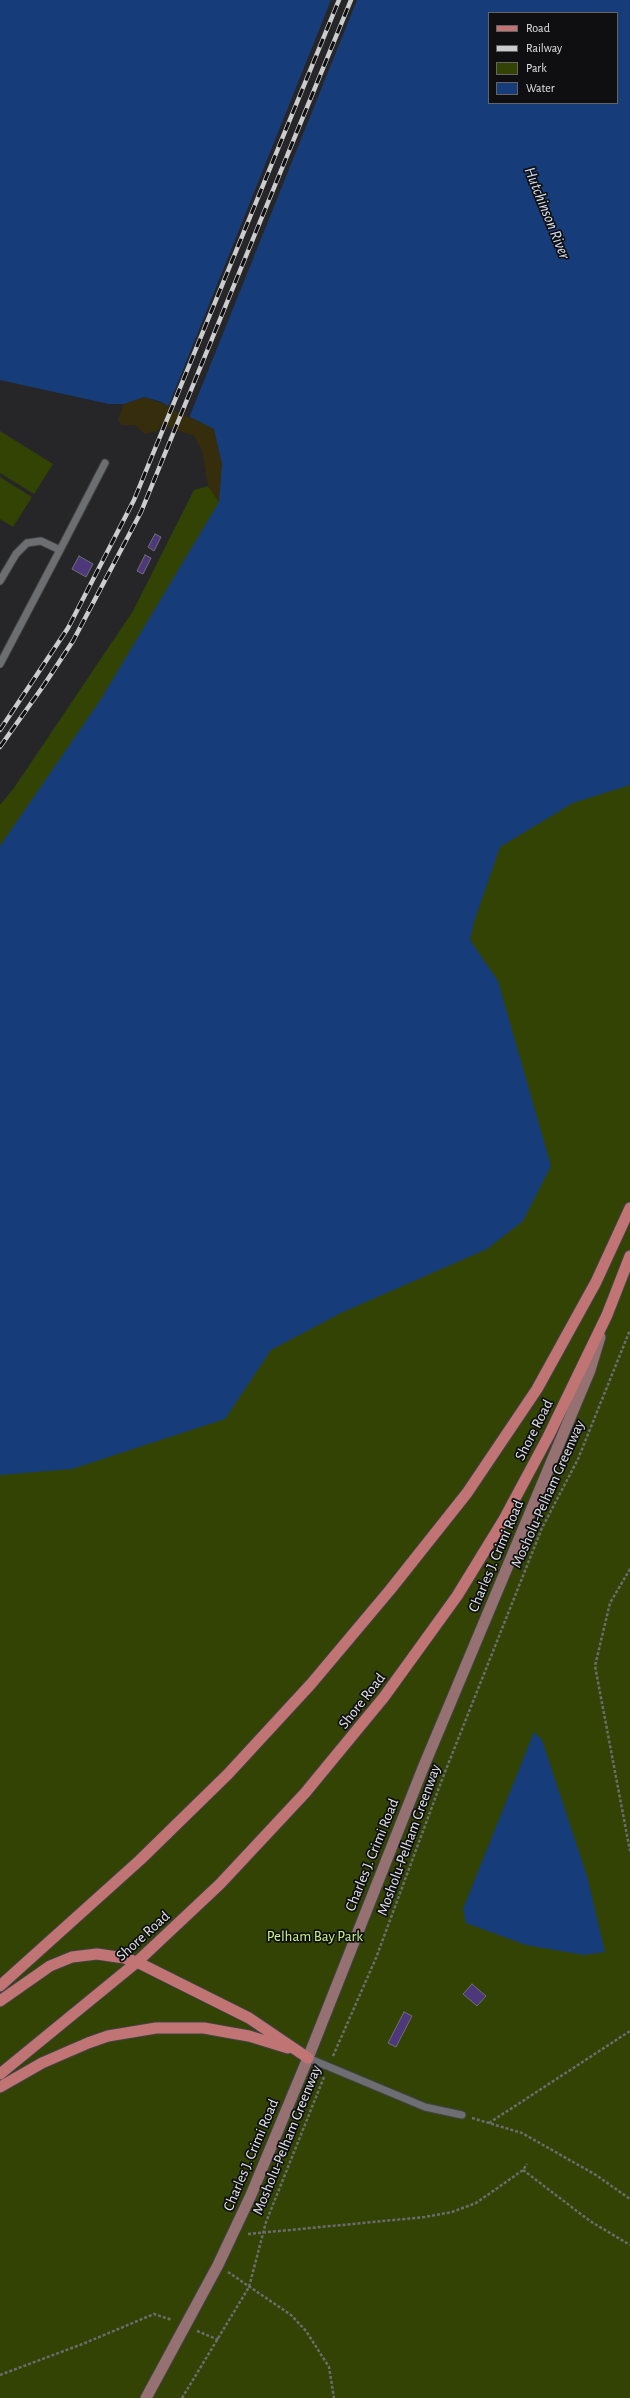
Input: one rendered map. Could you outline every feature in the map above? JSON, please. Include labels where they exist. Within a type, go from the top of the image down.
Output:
[{"type":"main road","name":"Shore Road","points":[[0,1986],[140,1860],[228,1774],[311,1684],[390,1590],[467,1493],[537,1389],[596,1282],[630,1208]]},
{"type":"main road","name":"Shore Road","points":[[0,2074],[137,1962],[220,1884],[274,1828],[345,1747],[416,1654],[457,1596],[503,1521],[548,1436],[607,1315],[630,1256]]},
{"type":"main road","name":"Charles J. Crimi Road","points":[[146,2398],[218,2265],[233,2234],[308,2058],[420,1775],[590,1370],[607,1315]]},
{"type":"main road","points":[[0,2001],[50,1966],[72,1957],[97,1954],[137,1962],[249,2018],[308,2058]]},
{"type":"main road","points":[[0,2087],[42,2064],[88,2043],[108,2036],[156,2028],[204,2028],[234,2033],[266,2041],[308,2058]]},
{"type":"lane","points":[[0,664],[105,463]]},
{"type":"lane","points":[[0,581],[16,554],[27,543],[35,540],[41,541],[60,550]]},
{"type":"lane","points":[[308,2058],[425,2107],[462,2115]]},
{"type":"path","name":"Mosholu-Pelham Greenway","points":[[182,2398],[219,2340],[249,2287],[263,2233],[328,2067],[376,1958],[443,1777],[542,1528],[578,1459],[630,1330]]},
{"type":"path","points":[[630,1570],[610,1603],[595,1666],[630,1851]]},
{"type":"path","points":[[488,2123],[630,2031]]},
{"type":"path","points":[[462,2115],[522,2133],[596,2175],[630,2199]]},
{"type":"path","points":[[233,2234],[263,2233],[425,2217],[452,2212],[476,2203],[523,2170],[527,2164]]},
{"type":"path","points":[[523,2170],[590,2221],[630,2245]]},
{"type":"path","points":[[218,2265],[291,2315],[306,2331],[329,2367],[334,2398]]},
{"type":"path","points":[[0,2375],[85,2343],[154,2314],[186,2325],[219,2340]]},
{"type":"green space","points":[[0,431],[53,464],[34,494],[0,473]]},
{"type":"green space","name":"Pelham Bay Park","points":[[222,464],[630,541],[630,2398],[0,2398],[0,805],[14,788],[133,611],[194,490],[208,486],[219,501]]},
{"type":"green space","points":[[0,477],[32,497],[13,527],[0,519]]},
{"type":"sand","points":[[144,397],[178,409],[214,429],[222,464],[219,502],[208,486],[202,450],[194,436],[161,424],[158,431],[145,434],[135,425],[122,425],[118,420],[124,404]]},
{"type":"water","name":"Hutchinson River","points":[[0,0],[630,0],[630,785],[573,803],[500,847],[474,922],[470,940],[498,981],[551,1166],[523,1221],[487,1249],[341,1313],[271,1350],[225,1419],[72,1469],[0,1475],[0,846],[101,699],[219,502],[222,464],[214,429],[159,401],[144,397],[124,404],[109,404],[0,380]]},
{"type":"water","points":[[534,1732],[542,1740],[587,1876],[605,1952],[584,1955],[526,1945],[466,1923],[463,1909]]},
{"type":"pier","points":[[331,0],[357,0],[189,418],[168,407]]},
{"type":"building","points":[[155,534],[161,537],[154,551],[148,547]]},
{"type":"building","points":[[145,555],[151,558],[143,574],[137,571]]},
{"type":"building","points":[[79,556],[93,564],[86,577],[72,569]]},
{"type":"building","points":[[472,1984],[486,1996],[477,2006],[463,1994]]},
{"type":"building","points":[[404,2012],[412,2016],[396,2047],[388,2043]]},
{"type":"railway","points":[[0,730],[68,628],[134,500],[339,0]]},
{"type":"railway","points":[[0,747],[73,641],[141,512],[351,0]]}]
